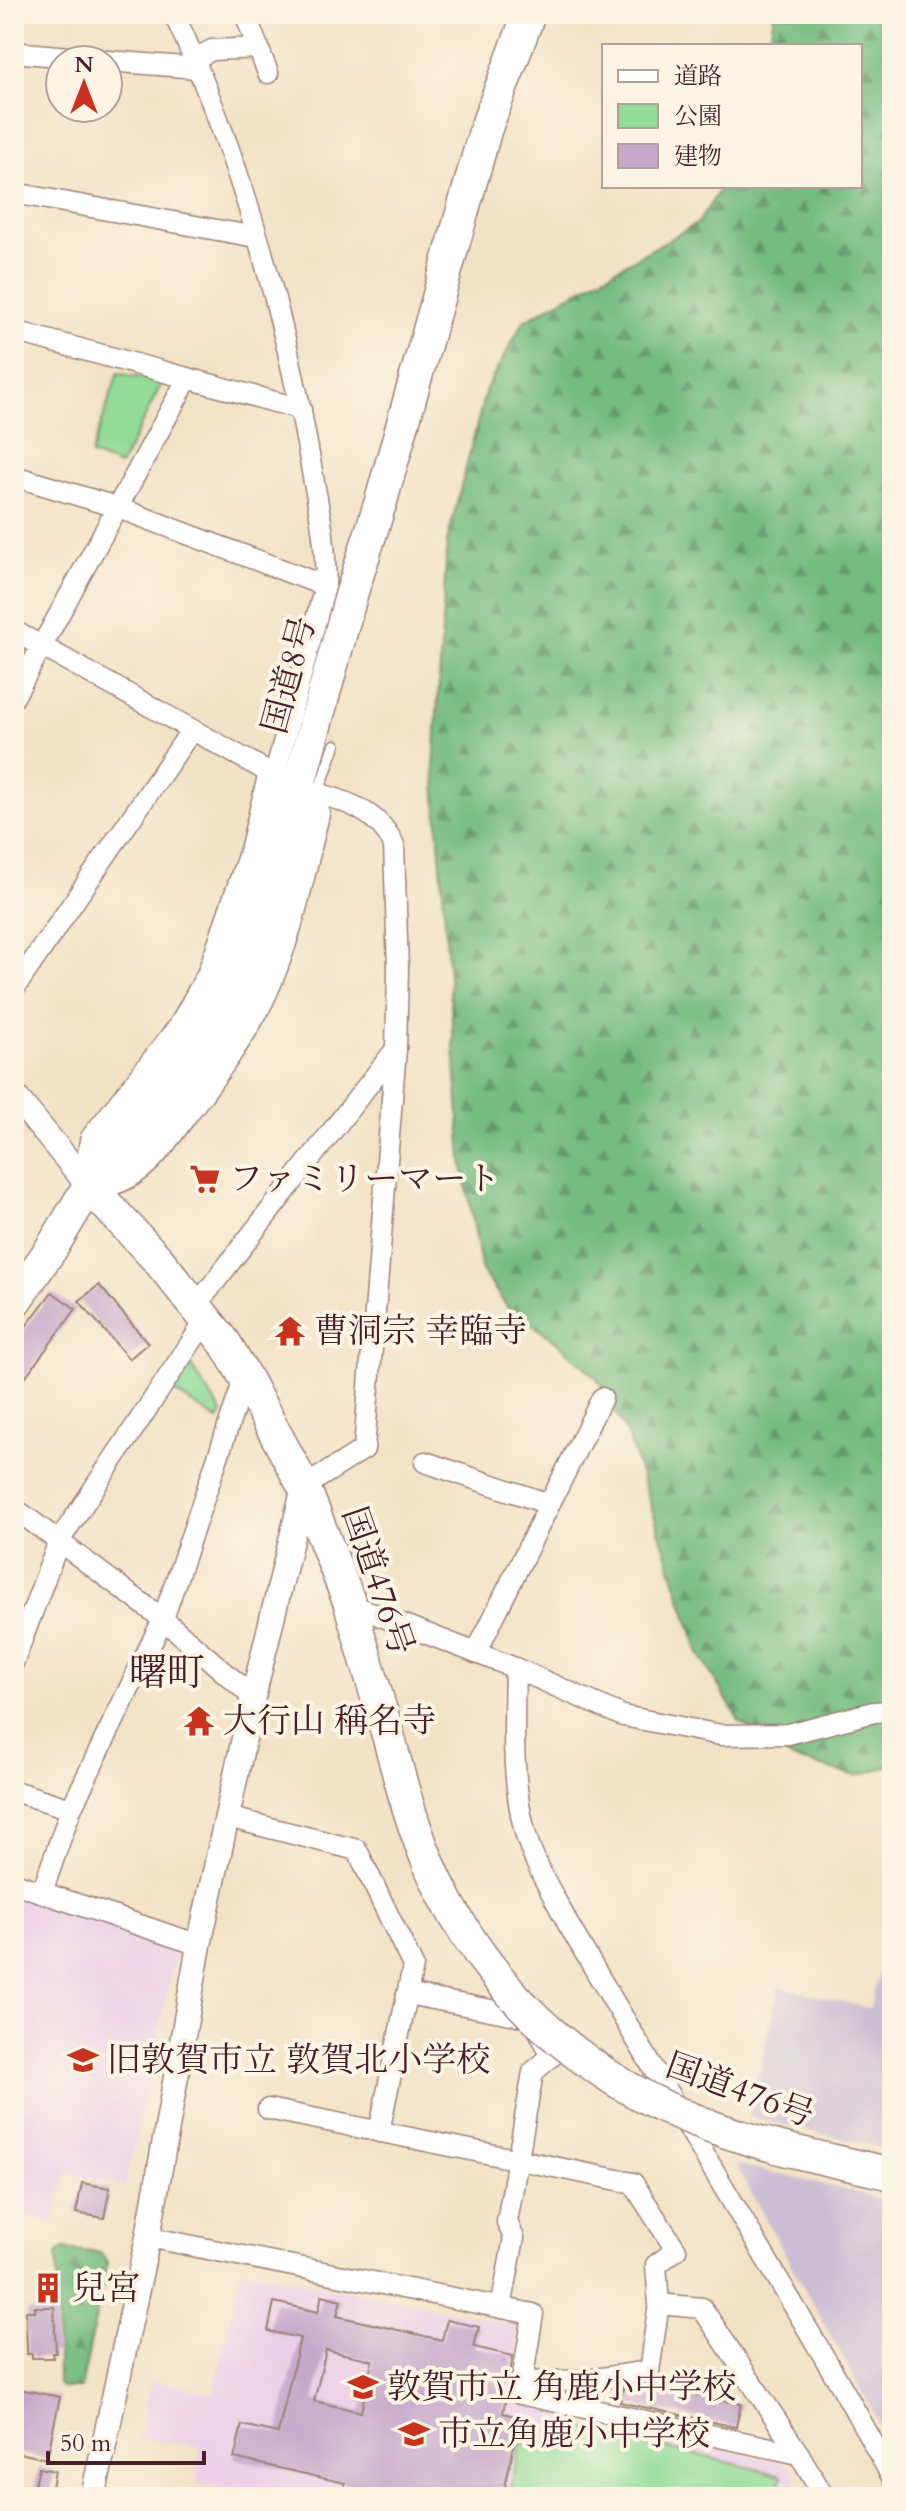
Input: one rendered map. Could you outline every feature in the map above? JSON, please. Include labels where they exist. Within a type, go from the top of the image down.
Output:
[{"type":"highway","name":"国道8号","points":[[14,1302],[89,1186],[126,1148],[166,1096],[237,982],[264,910],[338,589],[381,501],[486,128],[529,14]]},
{"type":"highway","points":[[280,779],[213,976],[184,1029],[96,1141],[89,1186],[127,1174],[149,1155],[220,1062],[259,995],[285,926],[315,793]]},
{"type":"highway","name":"国道476号","points":[[89,1186],[159,1261],[225,1343],[304,1487],[350,1604],[422,1848],[463,1931],[491,1971],[554,2036],[590,2066],[626,2088],[708,2126],[800,2153],[892,2174]]},
{"type":"street","points":[[14,631],[280,779],[338,589],[327,559],[301,409],[275,294],[196,64],[174,14]]},
{"type":"street","points":[[245,14],[268,73]]},
{"type":"street","points":[[124,62],[196,64],[212,50],[259,48]]},
{"type":"street","points":[[14,52],[44,55]]},
{"type":"street","points":[[14,193],[256,237]]},
{"type":"street","points":[[14,331],[301,409]]},
{"type":"street","points":[[14,697],[188,378]]},
{"type":"street","points":[[15,477],[116,507],[338,589]]},
{"type":"street","points":[[14,989],[191,731]]},
{"type":"street","points":[[93,2497],[148,2237],[199,1945],[253,1697],[304,1487],[364,1449],[396,1049],[398,970],[394,845],[374,816],[315,793]]},
{"type":"street","points":[[14,1661],[59,1541],[201,1313],[396,1049]]},
{"type":"street","points":[[14,1095],[89,1186]]},
{"type":"street","points":[[42,1892],[71,1809],[163,1619],[245,1377]]},
{"type":"street","points":[[476,1653],[602,1398]]},
{"type":"street","points":[[425,1462],[549,1504]]},
{"type":"street","points":[[14,1508],[163,1619],[253,1697]]},
{"type":"street","points":[[350,1604],[515,1668],[623,1716],[721,1735],[788,1734],[874,1712],[892,1711]]},
{"type":"street","points":[[515,1668],[517,1790],[524,1831],[537,1862],[568,1924],[892,2477]]},
{"type":"street","points":[[14,1791],[71,1809]]},
{"type":"street","points":[[227,1817],[357,1850],[413,1966],[379,2132]]},
{"type":"street","points":[[14,1883],[199,1945]]},
{"type":"street","points":[[407,1994],[532,2018],[552,2056],[533,2072],[507,2222],[514,2238],[501,2308]]},
{"type":"street","points":[[268,2109],[633,2183],[676,2250],[656,2265],[659,2304],[649,2371],[588,2380],[522,2382]]},
{"type":"street","points":[[148,2237],[533,2314],[520,2394],[799,2454]]},
{"type":"street","points":[[659,2304],[702,2308],[824,2497]]},
{"type":"lane","points":[[315,793],[335,745]]},
{"type":"shaded area","name":"旧敦賀市立 敦賀北小学校","points":[[14,1892],[177,1947],[125,2187],[67,2173],[53,2223],[14,2212]]},
{"type":"shaded area","points":[[892,1914],[892,2150],[749,2117],[779,1987],[870,2008]]},
{"type":"shaded area","points":[[735,2164],[892,2201],[892,2446]]},
{"type":"shaded area","name":"敦賀市立 角鹿小中学校","points":[[241,2270],[520,2325],[510,2401],[785,2463],[797,2472],[791,2497],[270,2497],[197,2483],[200,2447],[138,2438],[151,2380],[213,2393]]},
{"type":"green space","points":[[774,14],[892,14],[892,1765],[856,1776],[793,1759],[740,1722],[699,1653],[628,1436],[597,1378],[555,1340],[508,1308],[482,1271],[462,1160],[434,768],[447,542],[486,389],[524,321],[698,223],[721,188],[862,188],[862,44],[769,44]]},
{"type":"green space","points":[[118,373],[162,383],[120,466],[91,455]]},
{"type":"green space","points":[[190,1364],[222,1413],[218,1420],[171,1390]]},
{"type":"green space","points":[[63,2249],[101,2253],[107,2262],[81,2388],[62,2388],[58,2384],[57,2254]]},
{"type":"green space","points":[[558,2422],[782,2475],[778,2497],[509,2497],[521,2442],[552,2447]]},
{"type":"building","points":[[99,1285],[148,1343],[129,1359],[79,1301]]},
{"type":"building","points":[[52,1292],[76,1309],[14,1392],[14,1342]]},
{"type":"building","points":[[82,2183],[110,2188],[104,2218],[76,2213]]},
{"type":"building","points":[[322,2295],[341,2300],[337,2316],[442,2340],[447,2320],[479,2327],[474,2347],[513,2356],[503,2413],[520,2417],[503,2497],[341,2497],[345,2483],[234,2458],[242,2425],[278,2433],[300,2338],[268,2331],[274,2302],[318,2312]],"holes":[[[326,2350],[372,2360],[361,2412],[314,2401]]]},
{"type":"building","points":[[35,2307],[54,2307],[56,2353],[52,2353],[53,2358],[32,2358],[32,2354],[27,2354],[26,2311],[35,2311]]},
{"type":"building","points":[[647,2384],[741,2404],[736,2427],[620,2402],[623,2388]]},
{"type":"building","points":[[19,2389],[60,2397],[47,2459],[14,2452],[14,2411]]},
{"type":"building","points":[[39,2468],[55,2471],[51,2492],[34,2488]]},
{"type":"place","name":"ファミリーマート","points":[[205,1179]]},
{"type":"place","name":"曹洞宗 幸臨寺","points":[[290,1331]]},
{"type":"place","name":"大行山 稱名寺","points":[[199,1721]]},
{"type":"place","name":"旧敦賀市立 敦賀北小学校","points":[[83,2060]]},
{"type":"place","name":"兒宮","points":[[48,2288]]},
{"type":"place","name":"敦賀市立 角鹿小中学校","points":[[363,2387]]},
{"type":"place","name":"市立角鹿小中学校","points":[[414,2434]]},
{"type":"district","name":"曙町","points":[[167,1673]]}]
